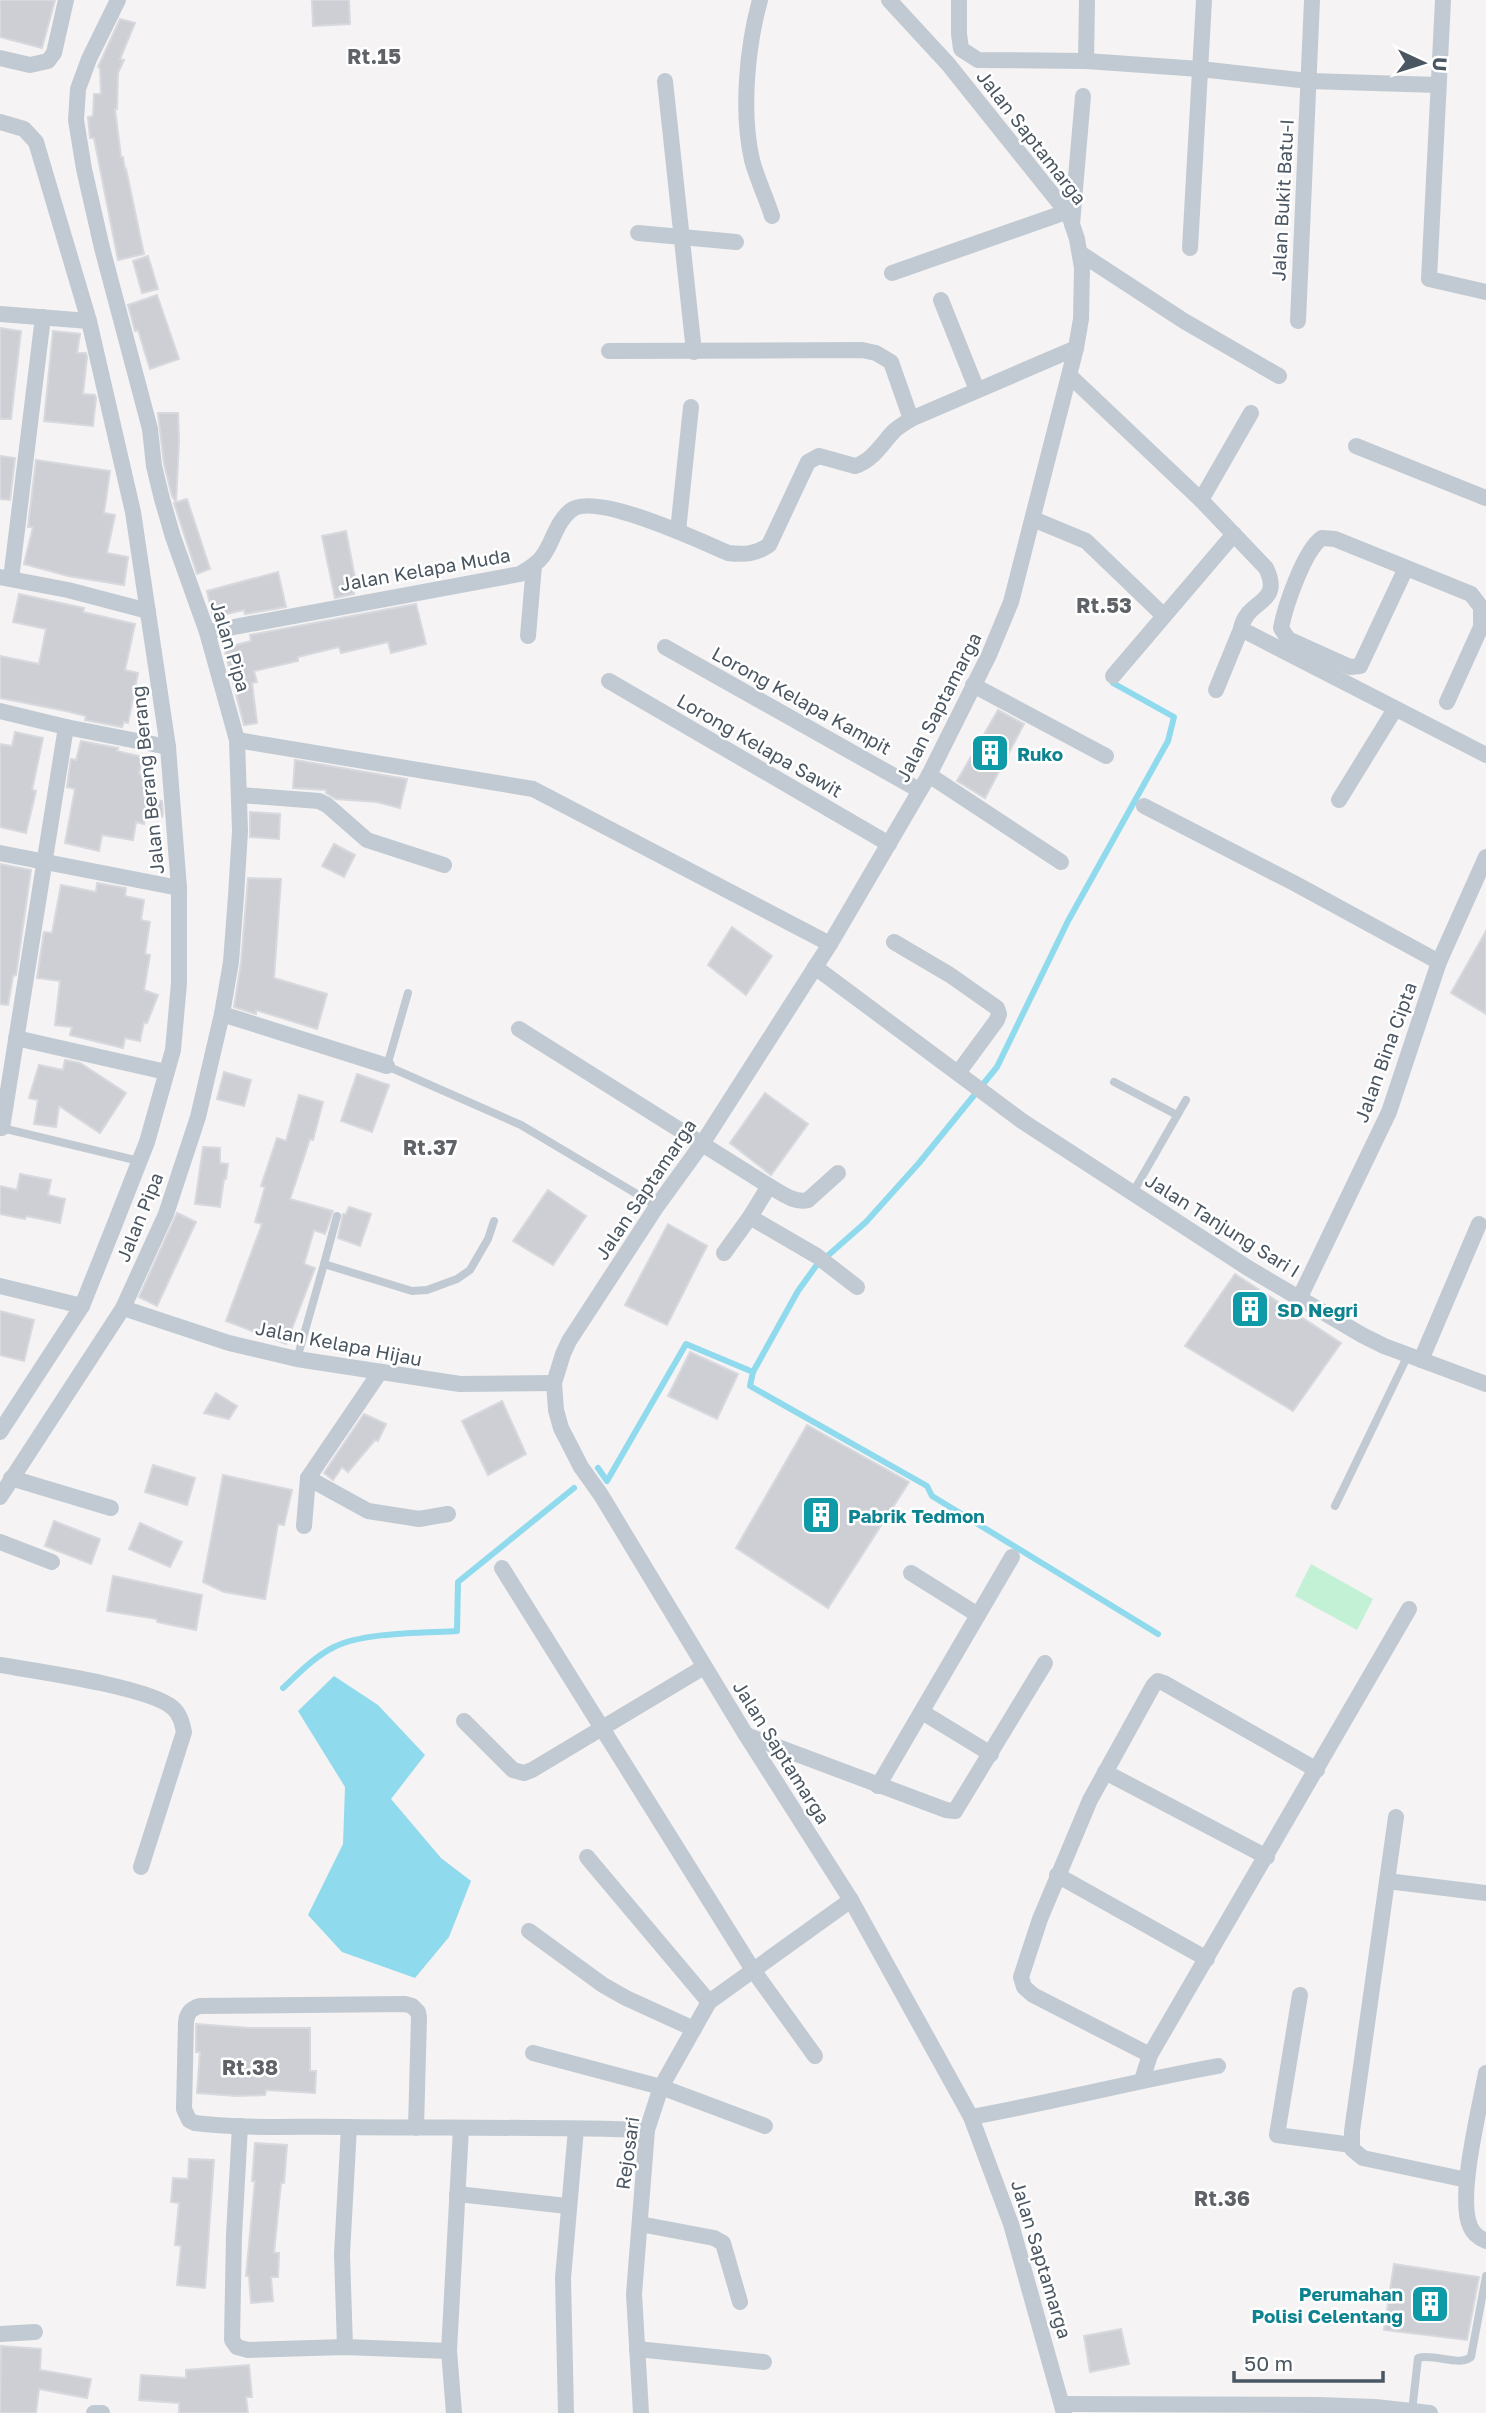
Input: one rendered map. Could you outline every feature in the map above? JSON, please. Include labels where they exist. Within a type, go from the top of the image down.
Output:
[{"type":"street","points":[[0,58],[30,65],[48,61],[54,53],[66,0]]},
{"type":"street","name":"Jalan Pipa","points":[[0,1497],[123,1308],[166,1214],[198,1117],[231,962],[240,795],[237,740],[207,632],[162,499],[154,466],[150,429],[99,235],[76,120],[78,89],[89,59],[118,0]]},
{"type":"street","points":[[760,0],[749,61],[749,141],[752,162],[772,216]]},
{"type":"street","name":"Jalan Saptamarga","points":[[889,0],[948,64],[1069,218],[1080,253],[1082,300],[1070,376],[1011,602],[989,655],[929,775],[830,944],[702,1144],[657,1206],[569,1341],[554,1383],[559,1419],[581,1466],[851,1900],[971,2118],[1012,2224],[1063,2408]]},
{"type":"street","points":[[959,0],[961,49],[978,60],[1086,61],[1309,80],[1438,85]]},
{"type":"street","points":[[1086,61],[1087,0]]},
{"type":"street","points":[[1190,248],[1204,0]]},
{"type":"street","name":"Jalan Bukit Batu-I","points":[[1298,321],[1312,0]]},
{"type":"street","points":[[1443,0],[1429,279],[1486,292]]},
{"type":"street","points":[[665,81],[694,352]]},
{"type":"street","points":[[892,273],[1069,218],[1083,96]]},
{"type":"street","name":"Jalan Berang Berang","points":[[0,122],[24,129],[36,142],[89,321],[127,478],[168,747],[179,888],[180,983],[177,1016],[166,1072],[139,1161],[82,1306],[0,1432]]},
{"type":"street","points":[[638,233],[736,242]]},
{"type":"street","points":[[1080,253],[1184,321],[1279,376]]},
{"type":"street","points":[[941,300],[977,390]]},
{"type":"street","points":[[0,314],[89,321]]},
{"type":"street","points":[[43,317],[5,578],[68,590],[148,611]]},
{"type":"street","points":[[609,351],[862,350],[876,353],[891,362],[911,419],[1076,348]]},
{"type":"street","points":[[1070,376],[1234,534],[1266,568],[1272,579],[1266,598],[1247,613],[1216,690]]},
{"type":"street","points":[[678,531],[691,407]]},
{"type":"street","points":[[1200,500],[1251,413]]},
{"type":"street","name":"Jalan Kelapa Muda","points":[[207,632],[520,574],[542,557],[560,522],[572,509],[583,505],[618,510],[729,553],[744,555],[760,551],[769,545],[808,462],[819,456],[860,465],[880,448],[894,430],[911,419]]},
{"type":"street","points":[[1356,446],[1486,498]]},
{"type":"street","points":[[1033,519],[1086,541],[1163,615]]},
{"type":"street","points":[[1113,676],[1234,534]]},
{"type":"street","points":[[1406,568],[1360,666],[1350,667],[1288,639],[1281,628],[1284,610],[1310,547],[1322,538],[1335,538],[1471,594],[1477,600],[1483,617],[1481,642],[1447,702]]},
{"type":"street","points":[[528,636],[534,565]]},
{"type":"street","points":[[1241,629],[1486,755]]},
{"type":"street","name":"Lorong Kelapa Kampit","points":[[665,647],[919,790]]},
{"type":"street","name":"Lorong Kelapa Sawit","points":[[609,681],[890,844]]},
{"type":"street","points":[[973,685],[1106,756]]},
{"type":"street","points":[[1339,800],[1395,709]]},
{"type":"street","points":[[0,711],[168,747]]},
{"type":"street","points":[[1,1128],[66,727]]},
{"type":"street","points":[[237,740],[533,789],[830,944]]},
{"type":"street","points":[[929,775],[1061,862]]},
{"type":"street","points":[[240,795],[319,801],[367,840],[444,865]]},
{"type":"street","points":[[1144,806],[1294,883],[1438,962]]},
{"type":"street","points":[[0,853],[179,888]]},
{"type":"street","name":"Jalan Bina Cipta","points":[[1300,1297],[1389,1112],[1438,962],[1486,858]]},
{"type":"street","points":[[815,967],[964,1077],[997,1020],[997,1008],[950,975],[894,942]]},
{"type":"street","points":[[222,1014],[387,1066]]},
{"type":"street","points":[[519,1028],[769,1186],[803,1202],[820,1191],[838,1173]]},
{"type":"street","points":[[16,1038],[166,1072]]},
{"type":"street","name":"Jalan Tanjung Sari I","points":[[964,1077],[1022,1121],[1132,1194],[1337,1322],[1414,1357],[1486,1384]]},
{"type":"street","points":[[724,1253],[769,1186]]},
{"type":"street","points":[[750,1217],[821,1260],[857,1287]]},
{"type":"street","points":[[1414,1357],[1479,1224]]},
{"type":"street","points":[[0,1286],[82,1306]]},
{"type":"street","name":"Jalan Kelapa Hijau","points":[[123,1308],[229,1343],[297,1359],[460,1384],[554,1383]]},
{"type":"street","points":[[304,1526],[308,1478],[380,1372]]},
{"type":"street","points":[[11,1478],[111,1508]]},
{"type":"street","points":[[308,1478],[368,1511],[419,1518],[448,1514]]},
{"type":"street","points":[[0,1542],[52,1563]]},
{"type":"street","points":[[878,1786],[1012,1557]]},
{"type":"street","points":[[502,1568],[753,1970],[815,2056]]},
{"type":"street","points":[[911,1573],[978,1615]]},
{"type":"street","points":[[1142,2080],[1150,2055],[1409,1609]]},
{"type":"street","points":[[746,1735],[878,1786],[955,1811],[1045,1663]]},
{"type":"street","points":[[0,1665],[157,1698],[173,1708],[181,1719],[184,1732],[141,1867]]},
{"type":"street","points":[[464,1721],[513,1770],[524,1773],[704,1667]]},
{"type":"street","points":[[1150,2055],[1033,1995],[1024,1987],[1022,1973],[1057,1875],[1090,1800],[1153,1686],[1158,1681],[1317,1770]]},
{"type":"street","points":[[922,1712],[991,1754]]},
{"type":"street","points":[[1105,1772],[1267,1857]]},
{"type":"street","points":[[1396,1817],[1352,2145],[1354,2152],[1363,2158],[1466,2180]]},
{"type":"street","points":[[587,1857],[709,2002]]},
{"type":"street","points":[[1057,1875],[1208,1959]]},
{"type":"street","points":[[1387,1881],[1486,1894]]},
{"type":"street","name":"Rejosari","points":[[641,2413],[634,2294],[647,2130],[661,2087],[709,2002],[851,1900]]},
{"type":"street","points":[[529,1931],[626,1998],[694,2029]]},
{"type":"street","points":[[1300,1995],[1278,2135],[1352,2145]]},
{"type":"street","points":[[416,2128],[419,2017],[412,2006],[195,2007],[186,2018],[185,2114],[188,2120],[195,2123],[240,2126],[416,2128],[576,2129],[647,2130]]},
{"type":"street","points":[[533,2053],[661,2087],[765,2126]]},
{"type":"street","points":[[971,2118],[1218,2066]]},
{"type":"street","points":[[1486,2073],[1466,2180],[1469,2223],[1473,2232],[1486,2241]]},
{"type":"street","points":[[240,2126],[234,2235],[234,2344],[248,2350],[345,2347],[449,2351]]},
{"type":"street","points":[[345,2347],[342,2254],[349,2127]]},
{"type":"street","points":[[454,2413],[449,2351],[461,2128]]},
{"type":"street","points":[[566,2413],[562,2291],[567,2206],[576,2129]]},
{"type":"street","points":[[457,2194],[567,2206]]},
{"type":"street","points":[[639,2224],[714,2238],[723,2243],[740,2302]]},
{"type":"street","points":[[0,2334],[35,2332]]},
{"type":"street","points":[[637,2349],[764,2362]]},
{"type":"street","points":[[1063,2408],[1375,2410],[1430,2413]]},
{"type":"street","points":[[94,2413],[102,2413]]},
{"type":"lane","points":[[408,993],[387,1066],[521,1125],[657,1206]]},
{"type":"lane","points":[[1114,1082],[1177,1115]]},
{"type":"lane","points":[[1132,1194],[1185,1100]]},
{"type":"lane","points":[[1,1128],[139,1161]]},
{"type":"lane","points":[[297,1359],[337,1216]]},
{"type":"lane","points":[[324,1264],[412,1291],[427,1290],[457,1279],[470,1270],[488,1239],[494,1221]]},
{"type":"lane","points":[[1335,1506],[1414,1357]]},
{"type":"lane","points":[[1412,2411],[1418,2358],[1426,2356],[1464,2361],[1471,2357],[1486,2276]]},
{"type":"green space","points":[[1311,1564],[1373,1599],[1357,1630],[1295,1596]]},
{"type":"water","points":[[334,1676],[378,1705],[425,1755],[391,1799],[441,1858],[471,1881],[449,1937],[415,1978],[342,1952],[308,1915],[343,1844],[345,1787],[298,1711]]},
{"type":"building","points":[[0,0],[55,0],[42,48],[0,37]]},
{"type":"building","points":[[312,0],[349,0],[350,24],[313,26]]},
{"type":"building","points":[[120,19],[135,23],[120,59],[124,60],[118,73],[115,109],[121,157],[144,254],[118,260],[94,138],[90,138],[88,117],[93,116],[94,94],[101,94],[98,67]]},
{"type":"building","points":[[148,256],[158,289],[142,293],[133,261]]},
{"type":"building","points":[[157,295],[179,359],[150,369],[128,305]]},
{"type":"building","points":[[0,328],[21,331],[11,419],[0,419]]},
{"type":"building","points":[[53,331],[80,334],[77,353],[86,353],[87,357],[83,394],[95,395],[96,398],[93,426],[44,421]]},
{"type":"building","points":[[158,413],[178,413],[176,502],[164,464]]},
{"type":"building","points":[[0,456],[15,458],[10,500],[0,499]]},
{"type":"building","points":[[36,460],[110,471],[104,513],[115,515],[107,553],[128,557],[124,585],[68,576],[24,564],[33,527],[28,527]]},
{"type":"building","points":[[187,499],[210,569],[197,574],[174,503]]},
{"type":"building","points":[[346,531],[355,578],[350,580],[354,594],[335,598],[322,536]]},
{"type":"building","points":[[278,572],[286,607],[245,614],[244,610],[213,617],[207,591]]},
{"type":"building","points":[[19,594],[84,608],[83,612],[135,624],[125,670],[138,673],[128,723],[124,722],[122,727],[85,720],[86,716],[0,698],[0,656],[39,664],[46,629],[13,622]]},
{"type":"building","points":[[416,604],[426,644],[391,653],[388,642],[341,653],[339,647],[298,657],[298,661],[254,671],[257,682],[252,683],[257,723],[244,725],[224,648],[251,641],[250,635]]},
{"type":"building","name":"Ruko","points":[[998,710],[1024,724],[985,798],[957,781]]},
{"type":"building","points":[[15,732],[43,738],[32,790],[36,791],[26,833],[0,827],[0,744],[12,746]]},
{"type":"building","points":[[81,741],[118,748],[117,751],[143,757],[139,774],[148,776],[144,797],[162,801],[163,814],[162,817],[146,813],[144,824],[136,822],[133,840],[102,835],[99,851],[65,843],[75,789],[67,787],[71,759],[76,760]]},
{"type":"building","points":[[295,760],[407,779],[400,808],[377,802],[336,799],[326,793],[326,790],[293,788]]},
{"type":"building","points":[[250,812],[280,814],[279,839],[250,837]]},
{"type":"building","points":[[334,844],[355,855],[344,877],[322,866]]},
{"type":"building","points":[[0,864],[31,870],[16,975],[13,976],[8,1005],[0,1004]]},
{"type":"building","points":[[248,878],[281,879],[274,978],[327,994],[317,1029],[256,1010],[256,1014],[234,1007],[241,963]]},
{"type":"building","points":[[97,883],[126,888],[125,896],[144,900],[141,920],[150,922],[145,954],[150,955],[144,990],[158,995],[147,1023],[144,1022],[140,1041],[125,1038],[123,1048],[70,1035],[72,1027],[55,1025],[60,981],[37,978],[44,932],[52,933],[61,885],[96,892]]},
{"type":"building","points":[[732,927],[772,956],[746,995],[708,965]]},
{"type":"building","points":[[1486,931],[1486,1014],[1451,993]]},
{"type":"building","points":[[65,1060],[80,1063],[126,1093],[100,1133],[59,1106],[56,1127],[34,1124],[38,1100],[29,1098],[39,1065],[63,1070]]},
{"type":"building","points":[[224,1072],[251,1080],[244,1106],[217,1099]]},
{"type":"building","points":[[357,1074],[389,1085],[372,1132],[341,1121]]},
{"type":"building","points":[[765,1093],[808,1124],[771,1175],[730,1143]]},
{"type":"building","points":[[299,1095],[323,1102],[313,1140],[310,1139],[290,1199],[333,1211],[325,1234],[314,1230],[304,1264],[315,1268],[286,1344],[226,1321],[262,1224],[255,1222],[265,1187],[261,1186],[277,1138],[286,1141]]},
{"type":"building","points":[[203,1147],[220,1148],[220,1163],[228,1164],[220,1207],[195,1204]]},
{"type":"building","points":[[20,1174],[51,1180],[48,1195],[65,1199],[60,1223],[0,1214],[0,1186],[17,1190]]},
{"type":"building","points":[[548,1190],[586,1216],[553,1265],[513,1241]]},
{"type":"building","points":[[349,1207],[371,1214],[360,1246],[338,1238],[343,1214],[346,1214]]},
{"type":"building","points":[[177,1213],[196,1222],[157,1306],[139,1297]]},
{"type":"building","points":[[668,1224],[707,1246],[667,1325],[625,1305]]},
{"type":"building","name":"SD Negri","points":[[1235,1274],[1341,1343],[1293,1411],[1185,1346]]},
{"type":"building","points":[[0,1311],[34,1320],[24,1361],[0,1355]]},
{"type":"building","points":[[690,1352],[738,1374],[717,1419],[668,1396]]},
{"type":"building","points":[[216,1393],[237,1406],[229,1419],[204,1413]]},
{"type":"building","points":[[502,1401],[526,1454],[488,1475],[462,1421]]},
{"type":"building","points":[[364,1414],[386,1424],[378,1441],[375,1440],[348,1472],[342,1467],[333,1480],[324,1473]]},
{"type":"building","name":"Pabrik Tedmon","points":[[807,1425],[909,1482],[828,1608],[736,1548]]},
{"type":"building","points":[[153,1465],[195,1478],[187,1505],[145,1492]]},
{"type":"building","points":[[223,1475],[292,1490],[284,1525],[278,1524],[265,1599],[224,1592],[203,1582]]},
{"type":"building","points":[[54,1521],[100,1539],[91,1564],[45,1546]]},
{"type":"building","points":[[140,1523],[182,1542],[170,1567],[129,1549]]},
{"type":"building","points":[[113,1576],[202,1595],[196,1630],[157,1622],[157,1619],[107,1611]]},
{"type":"building","points":[[196,2024],[250,2028],[310,2028],[310,2071],[316,2071],[315,2093],[266,2090],[265,2095],[237,2096],[197,2093],[200,2052],[196,2052]]},
{"type":"building","points":[[255,2143],[287,2145],[274,2253],[279,2253],[278,2277],[271,2277],[273,2301],[251,2303],[249,2276],[246,2276],[255,2181],[252,2181]]},
{"type":"building","points":[[189,2159],[214,2160],[205,2288],[177,2285],[181,2246],[175,2245],[179,2203],[171,2202],[173,2178],[188,2179]]},
{"type":"building","name":"Perumahan Polisi Celentang","points":[[1394,2264],[1479,2277],[1467,2340],[1384,2330]]},
{"type":"building","points":[[1121,2329],[1129,2364],[1090,2372],[1084,2336]]},
{"type":"building","points":[[1,2346],[41,2349],[40,2370],[91,2379],[87,2398],[39,2389],[36,2413],[0,2413]]},
{"type":"building","points":[[249,2365],[252,2397],[246,2397],[248,2413],[179,2413],[179,2403],[139,2400],[141,2375],[186,2378],[186,2370]]},
{"type":"waterway","points":[[598,1468],[607,1481],[686,1344],[753,1372],[798,1291],[816,1266],[866,1222],[919,1163],[997,1067],[1068,921],[1168,741],[1174,717],[1113,683]]},
{"type":"waterway","points":[[753,1372],[750,1386],[927,1486],[932,1496],[1158,1634]]},
{"type":"waterway","points":[[283,1688],[320,1656],[347,1642],[394,1634],[457,1631],[458,1582],[574,1488]]},
{"type":"place","name":"Ruko","points":[[990,753]]},
{"type":"place","name":"SD Negri","points":[[1250,1309]]},
{"type":"place","name":"Pabrik Tedmon","points":[[821,1515]]},
{"type":"place","name":"Perumahan Polisi Celentang","points":[[1430,2304]]},
{"type":"district","name":"Rt.15","points":[[374,56]]},
{"type":"district","name":"Rt.53","points":[[1104,605]]},
{"type":"district","name":"Rt.37","points":[[430,1147]]},
{"type":"district","name":"Rt.38","points":[[250,2067]]},
{"type":"district","name":"Rt.36","points":[[1222,2198]]}]
